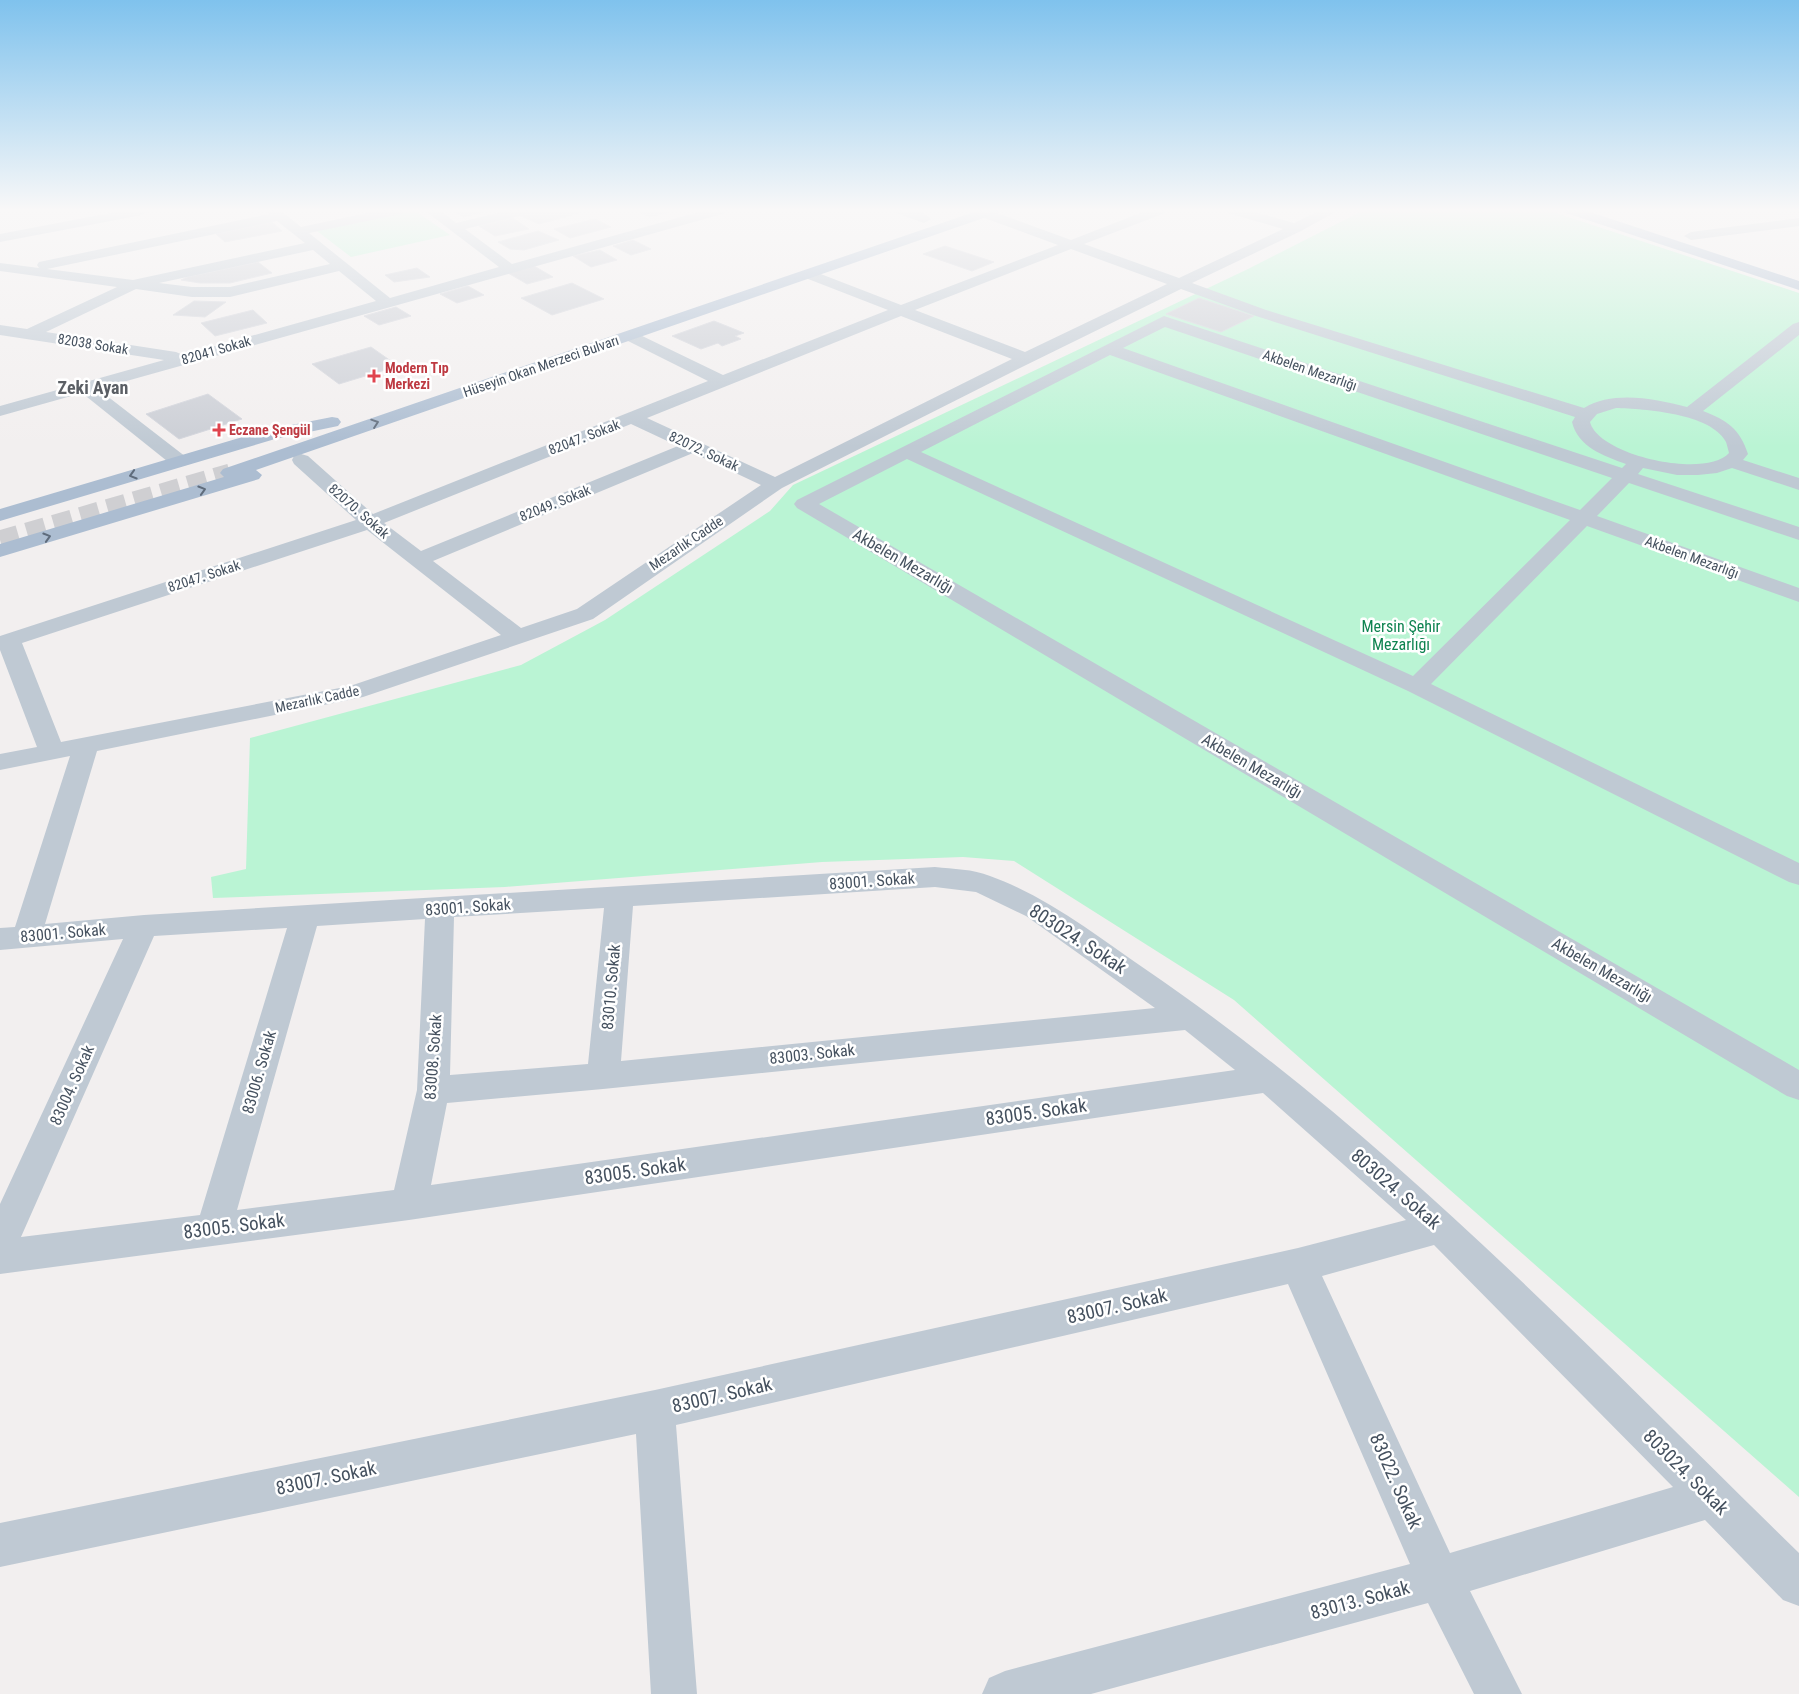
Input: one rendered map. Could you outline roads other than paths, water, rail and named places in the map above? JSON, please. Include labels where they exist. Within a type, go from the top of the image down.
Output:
[{"type":"main road","name":"Hüseyin Okan Merzeci Bulvarı","points":[[230,473],[339,427],[725,289]]},
{"type":"main road","name":"Hüseyin Okan Merzeci Bulvarı","points":[[220,460],[339,427],[630,336],[765,289]]},
{"type":"main road","points":[[0,551],[301,460],[339,427]]},
{"type":"main road","points":[[0,515],[272,434],[339,427]]},
{"type":"street","points":[[0,340],[24,333],[124,289]]},
{"type":"street","points":[[171,289],[192,292],[230,292],[243,289]]},
{"type":"street","points":[[371,289],[387,302]]},
{"type":"street","name":"82041 Sokak","points":[[0,411],[435,289]]},
{"type":"street","points":[[846,289],[1025,358]]},
{"type":"street","name":"82047. Sokak","points":[[4,642],[370,522],[955,289]]},
{"type":"street","name":"Mezarlık Cadde","points":[[0,762],[355,692],[585,614],[775,484],[1025,358],[1168,289]]},
{"type":"street","points":[[1192,289],[1260,313],[1585,414]]},
{"type":"street","name":"Akbelen Mezarlığı","points":[[1799,534],[1633,469],[1164,321],[804,504],[1799,1086]]},
{"type":"street","points":[[1690,413],[1799,327]]},
{"type":"street","name":"82038 Sokak","points":[[0,330],[185,359]]},
{"type":"street","points":[[630,336],[723,382]]},
{"type":"street","name":"Akbelen Mezarlığı","points":[[1110,348],[1799,595]]},
{"type":"street","points":[[85,387],[179,461]]},
{"type":"street","points":[[1616,403],[1665,406],[1690,413],[1712,422],[1729,432],[1738,443],[1739,454],[1731,462],[1714,468],[1692,470],[1666,468],[1633,469],[1615,454],[1596,444],[1585,433],[1581,422],[1585,414],[1598,407],[1616,403]]},
{"type":"street","name":"82072. Sokak","points":[[633,418],[775,484]]},
{"type":"street","name":"82049. Sokak","points":[[417,560],[694,446]]},
{"type":"street","points":[[907,452],[1416,686],[1799,875]]},
{"type":"street","name":"82070. Sokak","points":[[301,460],[370,522],[518,637]]},
{"type":"street","points":[[1731,462],[1799,484]]},
{"type":"street","points":[[1416,686],[1633,469]]},
{"type":"street","points":[[4,642],[50,747]]},
{"type":"street","points":[[13,938],[86,745]]},
{"type":"street","name":"83001. Sokak","points":[[13,938],[144,926],[935,877]]},
{"type":"street","name":"803024. Sokak","points":[[935,877],[981,883],[1036,909],[1082,939],[1191,1017],[1269,1078],[1440,1227],[1799,1584]]},
{"type":"street","name":"83010. Sokak","points":[[603,1076],[619,898]]},
{"type":"street","name":"83008. Sokak","points":[[409,1204],[433,1090],[440,909]]},
{"type":"street","name":"83006. Sokak","points":[[214,1228],[305,917]]},
{"type":"street","name":"83004. Sokak","points":[[0,1244],[144,926]]},
{"type":"street","name":"83003. Sokak","points":[[433,1090],[603,1076],[1191,1017]]},
{"type":"street","name":"83005. Sokak","points":[[0,1257],[409,1204],[1269,1078]]},
{"type":"street","name":"83007. Sokak","points":[[0,1545],[654,1410],[1298,1265],[1440,1227]]},
{"type":"street","name":"83022. Sokak","points":[[1298,1265],[1440,1578],[1499,1694]]},
{"type":"street","points":[[654,1410],[674,1694]]},
{"type":"street","name":"83013. Sokak","points":[[1005,1694],[1440,1578],[1712,1497]]},
{"type":"tunnel","points":[[0,540],[230,473]]},
{"type":"place","name":"Modern Tıp Merkezi","points":[[374,376]]},
{"type":"place","name":"Eczane Şengül","points":[[219,430]]},
{"type":"district","name":"Zeki Ayan","points":[[93,387]]},
{"type":"park label","name":"Mersin Şehir Mezarlığı","points":[[1401,635]]}]
